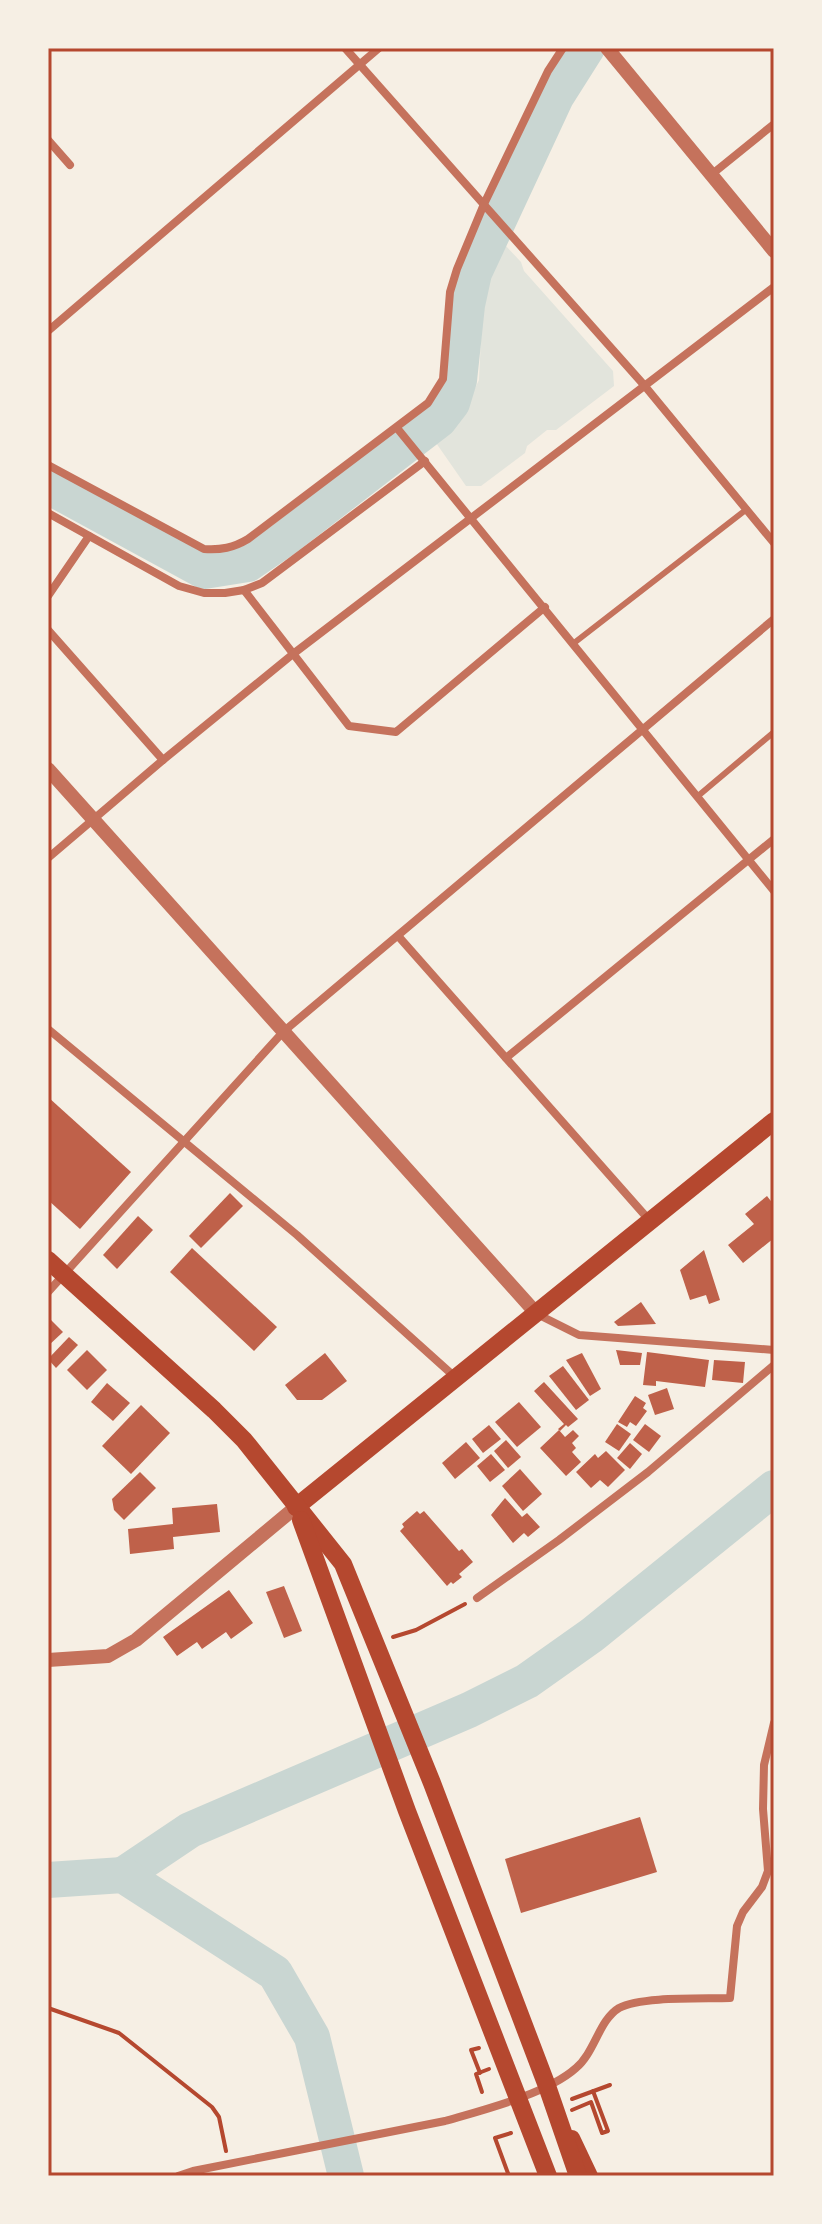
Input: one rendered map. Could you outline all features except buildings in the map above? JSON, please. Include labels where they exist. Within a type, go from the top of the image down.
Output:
[{"type":"main road","points":[[296,1507],[774,1121]]},
{"type":"main road","points":[[48,1260],[214,1410],[262,1461],[343,1564],[432,1783],[578,2176]]},
{"type":"main road","points":[[296,1507],[407,1811],[548,2176]]},
{"type":"main road","points":[[547,2086],[590,2176]]},
{"type":"street","points":[[345,48],[644,385],[774,543]]},
{"type":"street","points":[[48,331],[379,48]]},
{"type":"street","points":[[48,465],[204,549],[218,550],[234,547],[248,539],[399,430],[428,403],[443,379],[450,292],[457,269],[548,71],[563,48]]},
{"type":"street","points":[[610,50],[774,251]]},
{"type":"street","points":[[711,176],[774,124]]},
{"type":"street","points":[[48,140],[70,165]]},
{"type":"street","points":[[48,858],[293,654],[774,287]]},
{"type":"street","points":[[399,430],[774,891]]},
{"type":"street","points":[[48,513],[179,586],[204,593],[244,590],[262,583],[423,458]]},
{"type":"street","points":[[48,596],[89,536]]},
{"type":"street","points":[[244,590],[349,726],[396,732],[545,607]]},
{"type":"street","points":[[48,1292],[283,1032],[774,619]]},
{"type":"street","points":[[48,630],[163,760]]},
{"type":"street","points":[[48,769],[536,1313],[579,1335],[774,1350]]},
{"type":"street","points":[[506,1058],[774,839]]},
{"type":"street","points":[[399,937],[650,1221]]},
{"type":"street","points":[[48,1029],[297,1235],[456,1378]]},
{"type":"street","points":[[477,1598],[648,1472],[774,1365]]},
{"type":"street","points":[[48,1660],[108,1656],[136,1640],[296,1507]]},
{"type":"street","points":[[178,2176],[445,2121],[547,2086],[576,2068],[594,2045],[609,2017],[620,2008],[638,2002],[730,1998],[737,1926],[743,1912],[762,1887],[768,1871],[763,1809],[764,1765],[774,1723]]},
{"type":"street","points":[[232,2164],[232,2176]]},
{"type":"lane","points":[[574,643],[747,509]]},
{"type":"lane","points":[[698,796],[774,732]]},
{"type":"path","points":[[376,1643],[416,1630],[477,1598]]},
{"type":"path","points":[[48,2008],[119,2033],[212,2107],[219,2117],[232,2164]]},
{"type":"path","points":[[479,2072],[471,2050],[480,2050]]},
{"type":"path","points":[[482,2092],[476,2074],[492,2068]]},
{"type":"path","points":[[572,2099],[610,2085]]},
{"type":"path","points":[[593,2091],[595,2106],[602,2133],[608,2131],[595,2106]]},
{"type":"path","points":[[496,2142],[509,2176]]},
{"type":"shaded area","points":[[505,245],[521,262],[524,271],[613,371],[614,386],[556,430],[547,430],[527,446],[525,453],[481,486],[466,486],[434,440],[462,415],[479,380],[483,296]]},
{"type":"waterway","points":[[48,486],[204,571],[248,564],[439,420],[452,403],[459,380],[467,305],[474,273],[556,97],[587,48]]},
{"type":"waterway","points":[[123,1875],[190,1830],[469,1710],[527,1681],[592,1635],[774,1488]]},
{"type":"waterway","points":[[48,1880],[123,1875],[275,1973],[312,2037],[346,2176]]}]
